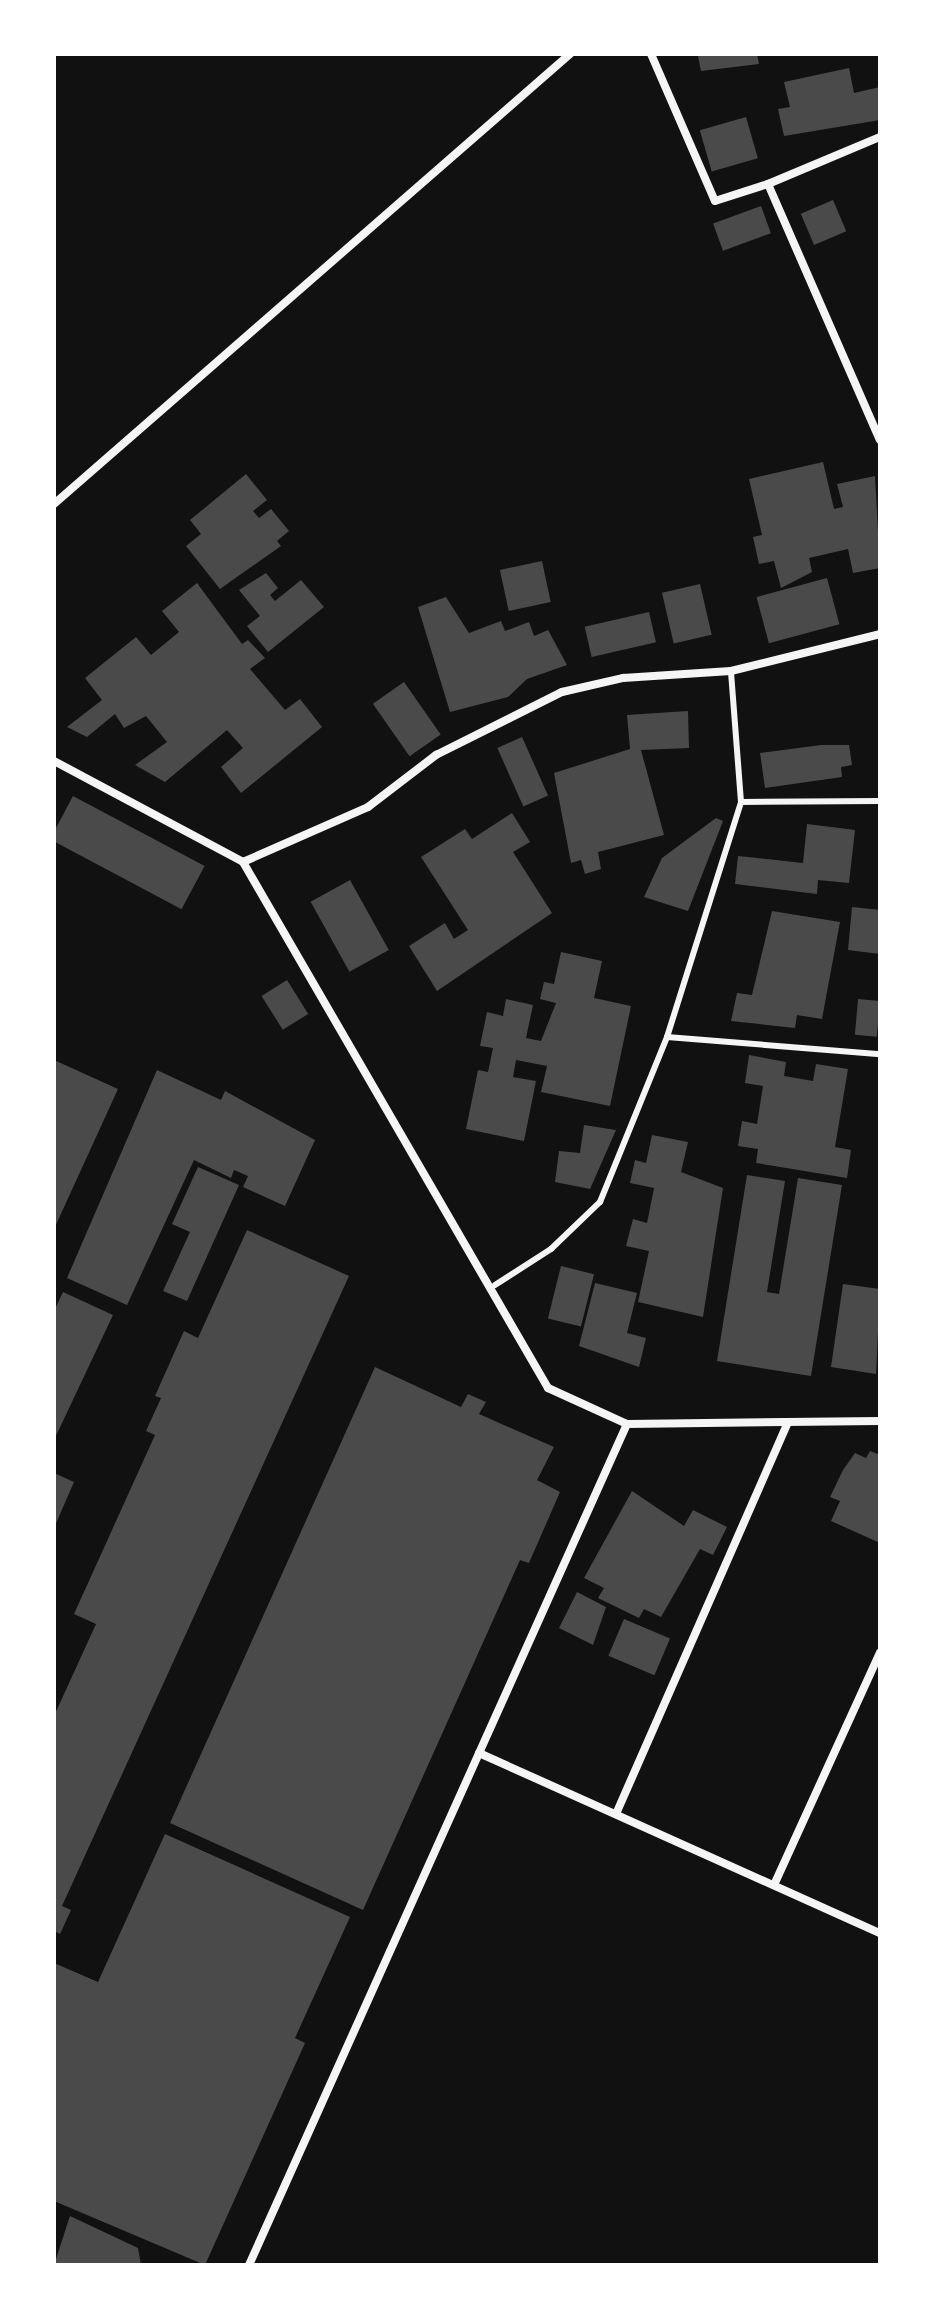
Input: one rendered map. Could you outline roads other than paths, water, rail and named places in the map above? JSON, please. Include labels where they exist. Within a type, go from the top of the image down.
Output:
[{"type":"street","points":[[54,504],[570,54]]},
{"type":"street","points":[[651,54],[715,201],[768,184],[880,137]]},
{"type":"street","points":[[768,184],[880,440]]},
{"type":"street","points":[[243,862],[368,807],[436,755],[562,692],[623,678],[731,671],[880,634]]},
{"type":"street","points":[[54,761],[243,862],[495,1285],[548,1388],[627,1424],[880,1421]]},
{"type":"street","points":[[249,2265],[627,1424]]},
{"type":"street","points":[[616,1814],[787,1424]]},
{"type":"street","points":[[774,1885],[880,1652]]},
{"type":"street","points":[[479,1753],[880,1933]]},
{"type":"lane","points":[[495,1285],[551,1249],[600,1202],[667,1037],[741,802],[731,671]]},
{"type":"lane","points":[[741,802],[880,801]]},
{"type":"lane","points":[[667,1037],[880,1054]]}]
